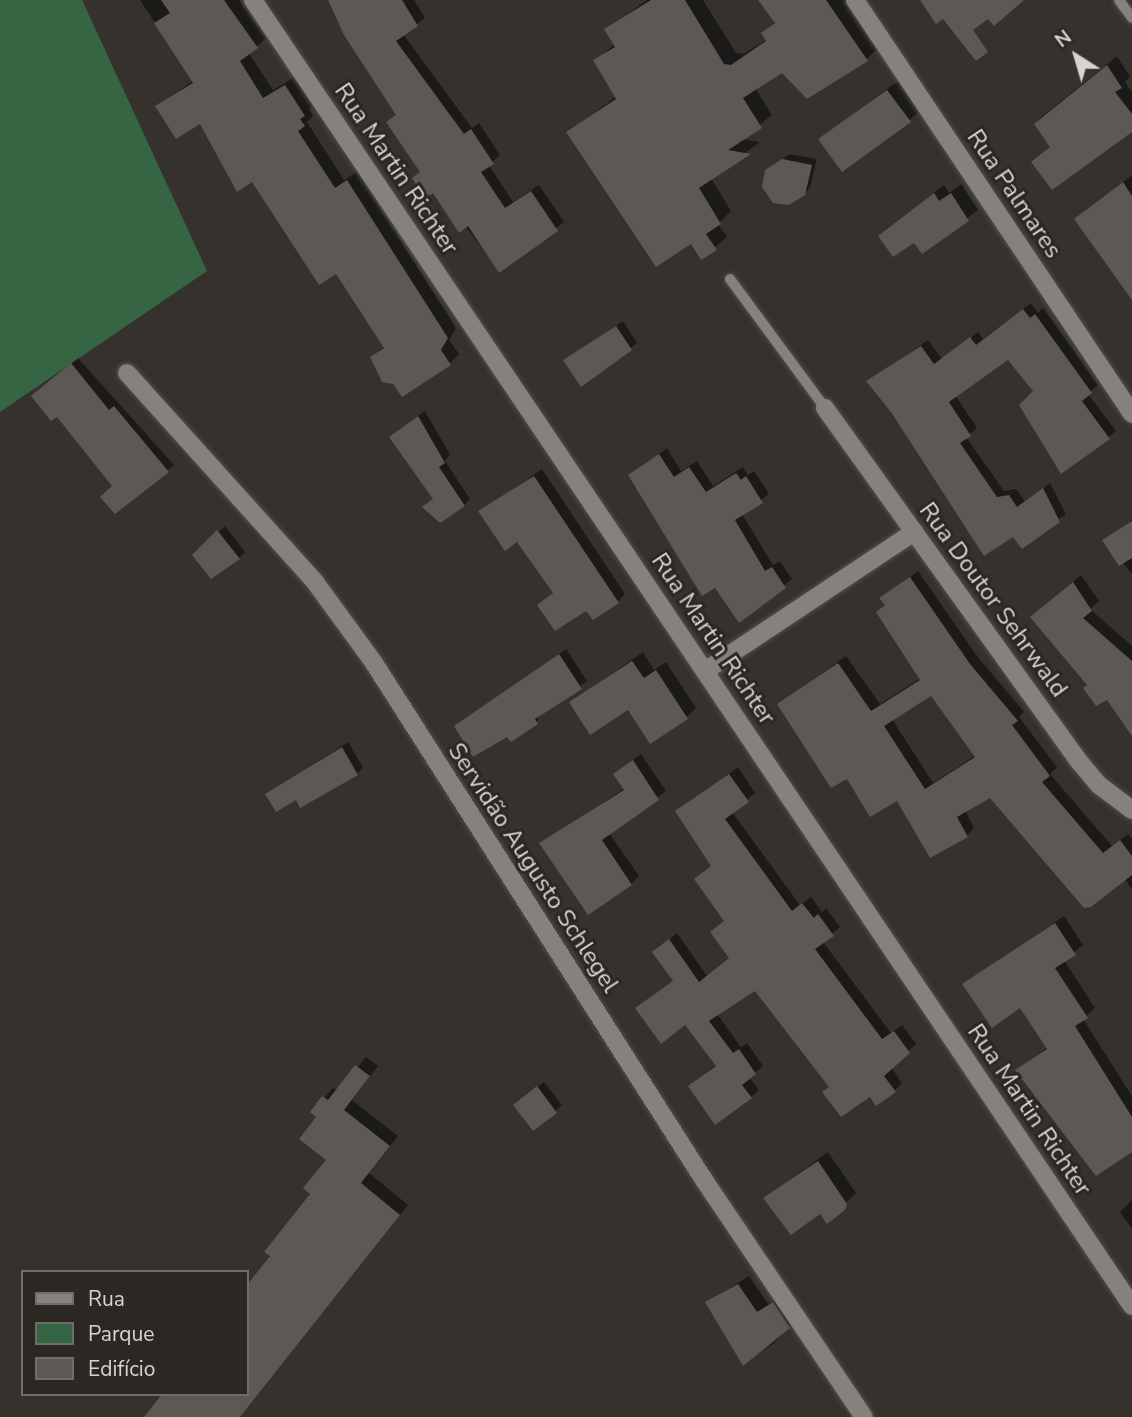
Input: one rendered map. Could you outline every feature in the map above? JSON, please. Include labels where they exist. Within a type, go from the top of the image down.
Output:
[{"type":"street","name":"Rua Martin Richter","points":[[253,0],[1132,1306]]},
{"type":"street","name":"Rua Palmares","points":[[855,0],[1130,407]]},
{"type":"street","name":"Servidão Augusto Schlegel","points":[[127,373],[315,582],[374,663],[704,1180],[864,1417]]},
{"type":"street","name":"Rua Doutor Sehrwald","points":[[825,408],[1077,760],[1099,785],[1132,810]]},
{"type":"street","points":[[705,671],[914,531]]},
{"type":"lane","points":[[1119,0],[1132,18]]},
{"type":"lane","points":[[730,279],[825,408]]},
{"type":"green space","points":[[0,0],[82,0],[207,271],[0,412]]},
{"type":"building","points":[[161,0],[224,0],[258,48],[240,61],[263,98],[285,85],[305,116],[300,119],[305,126],[298,131],[335,188],[347,180],[448,338],[441,350],[451,365],[402,397],[393,384],[382,382],[370,357],[384,348],[336,274],[319,285],[252,182],[237,192],[200,124],[176,139],[155,106],[193,83],[154,23],[170,13]]},
{"type":"building","points":[[328,0],[402,0],[418,26],[396,41],[464,134],[471,129],[494,164],[481,172],[505,208],[531,191],[558,231],[499,273],[468,226],[459,233],[433,193],[425,199],[412,178],[420,172],[386,122],[396,115],[344,35]]},
{"type":"building","points":[[651,0],[685,0],[724,64],[731,65],[766,41],[761,33],[775,23],[758,0],[826,0],[868,61],[807,99],[782,73],[743,98],[762,128],[728,150],[751,154],[699,188],[721,224],[706,234],[717,250],[701,260],[691,244],[656,267],[566,132],[616,99],[593,60],[615,47],[604,29]]},
{"type":"building","points":[[920,0],[1024,0],[994,26],[988,19],[973,30],[988,52],[976,61],[943,19],[936,24]]},
{"type":"building","points":[[1107,65],[1122,88],[1115,92],[1132,114],[1132,132],[1052,190],[1031,162],[1050,147],[1034,124]]},
{"type":"building","points":[[887,90],[911,122],[842,172],[818,139]]},
{"type":"building","points":[[782,159],[812,165],[805,195],[789,205],[773,203],[762,187],[765,170]]},
{"type":"building","points":[[1123,182],[1132,196],[1132,300],[1074,219]]},
{"type":"building","points":[[934,193],[939,201],[951,193],[969,221],[922,254],[914,243],[893,257],[878,236]]},
{"type":"building","points":[[1023,309],[1030,318],[1035,314],[1092,393],[1082,401],[1110,439],[1061,474],[1019,405],[1033,391],[1008,360],[949,402],[971,436],[960,443],[997,497],[1009,495],[1017,507],[1043,488],[1060,522],[1022,549],[1013,537],[984,556],[891,412],[866,381],[921,346],[934,364],[970,337],[976,345]]},
{"type":"building","points":[[616,326],[632,350],[581,387],[563,360]]},
{"type":"building","points":[[71,363],[109,410],[114,406],[169,472],[115,514],[100,497],[112,486],[57,417],[51,421],[31,396]]},
{"type":"building","points":[[418,416],[445,463],[439,467],[465,506],[440,523],[422,507],[433,499],[389,437]]},
{"type":"building","points":[[659,454],[674,477],[689,467],[706,492],[736,473],[741,480],[746,476],[763,503],[735,520],[765,571],[772,567],[786,588],[739,623],[715,588],[702,596],[628,475]]},
{"type":"building","points":[[534,476],[619,603],[593,620],[586,611],[555,631],[537,605],[553,593],[517,542],[505,551],[478,511]]},
{"type":"building","points":[[1132,521],[1132,558],[1119,566],[1102,540]]},
{"type":"building","points":[[217,530],[240,559],[211,579],[192,555]]},
{"type":"building","points":[[910,577],[970,664],[1018,721],[1012,725],[1050,776],[1042,782],[1103,853],[1120,840],[1132,856],[1132,875],[1091,907],[1084,908],[990,798],[957,817],[968,837],[930,858],[897,801],[870,817],[847,779],[831,788],[777,704],[838,663],[871,711],[920,680],[876,612],[885,605],[879,598]],"holes":[[[931,696],[975,757],[925,789],[884,726]]]},
{"type":"building","points":[[1073,582],[1092,611],[1083,618],[1132,661],[1132,736],[1107,700],[1096,706],[1083,688],[1087,685],[1030,617]]},
{"type":"building","points":[[559,654],[582,689],[535,719],[538,724],[511,742],[507,737],[473,757],[454,726]]},
{"type":"building","points":[[632,661],[644,678],[656,670],[688,719],[650,744],[628,710],[590,735],[569,702]]},
{"type":"building","points":[[342,747],[358,775],[300,808],[296,800],[276,812],[265,794]]},
{"type":"building","points":[[633,760],[659,800],[602,840],[632,885],[588,915],[539,843],[624,790],[613,774]]},
{"type":"building","points":[[729,774],[749,802],[725,819],[792,911],[802,903],[814,918],[818,914],[834,936],[815,949],[882,1039],[894,1031],[910,1053],[884,1076],[896,1092],[876,1106],[870,1097],[841,1117],[822,1092],[829,1087],[755,991],[709,1021],[733,1053],[739,1049],[756,1074],[742,1085],[752,1098],[715,1125],[688,1086],[716,1066],[685,1025],[661,1044],[635,1008],[673,981],[652,952],[669,939],[699,982],[729,958],[710,932],[724,921],[694,879],[711,866],[675,811]]},
{"type":"building","points":[[1055,923],[1076,955],[1055,968],[1088,1018],[1075,1026],[1132,1117],[1132,1152],[1096,1176],[1015,1070],[1047,1049],[1020,1008],[992,1028],[962,984]]},
{"type":"building","points":[[355,1065],[370,1076],[344,1110],[390,1146],[361,1183],[400,1215],[240,1417],[144,1417],[160,1396],[248,1396],[248,1284],[270,1256],[264,1252],[310,1194],[303,1188],[326,1160],[299,1139],[316,1117],[310,1112],[322,1096],[328,1100]]},
{"type":"building","points":[[537,1086],[557,1113],[533,1131],[513,1105]]},
{"type":"building","points":[[818,1161],[847,1204],[845,1210],[827,1224],[820,1214],[791,1235],[763,1198]]},
{"type":"building","points":[[738,1284],[757,1312],[773,1302],[790,1328],[743,1366],[705,1302]]}]
